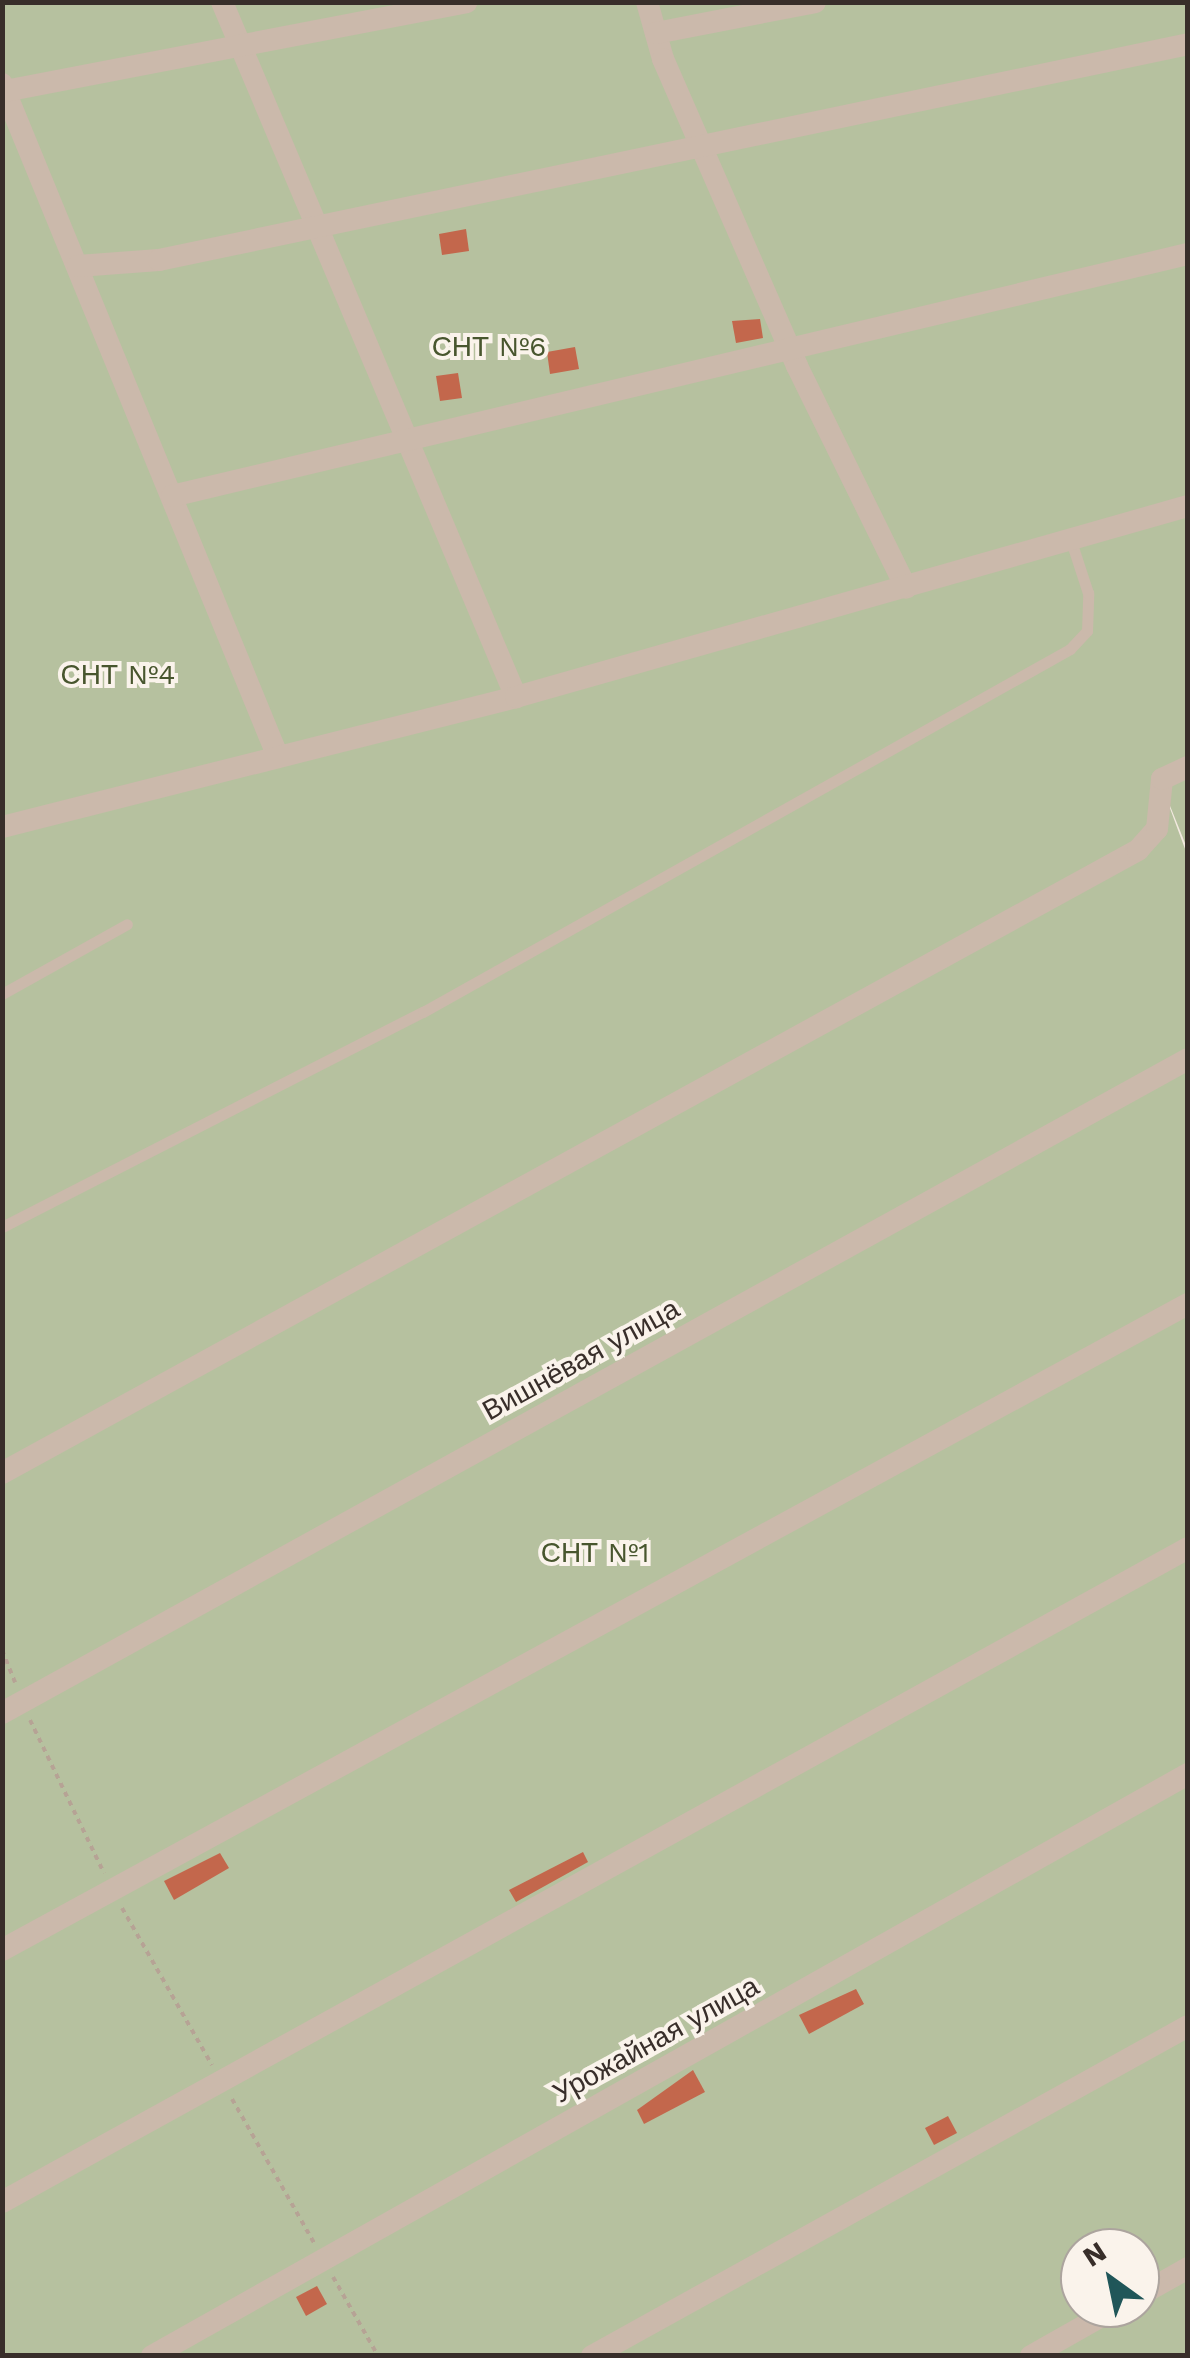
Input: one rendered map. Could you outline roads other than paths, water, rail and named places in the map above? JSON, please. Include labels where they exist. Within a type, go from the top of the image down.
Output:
[{"type":"street","points":[[222,2],[516,697]]},
{"type":"street","points":[[278,757],[4,88],[466,2]]},
{"type":"street","points":[[647,2],[702,148],[788,346],[906,588]]},
{"type":"street","points":[[656,33],[815,2]]},
{"type":"street","points":[[78,266],[159,260],[1188,44]]},
{"type":"street","points":[[172,496],[406,435],[1188,254]]},
{"type":"street","points":[[2,827],[516,697],[1188,506]]},
{"type":"street","points":[[2,1474],[1138,850],[1156,829],[1162,779],[1188,767]]},
{"type":"street","name":"Вишнёвая улица","points":[[12,1709],[1188,1059]]},
{"type":"street","points":[[2,1950],[1188,1304]]},
{"type":"street","points":[[2,2202],[219,2078],[1188,1548]]},
{"type":"street","name":"Урожайная улица","points":[[152,2356],[1188,1774]]},
{"type":"street","points":[[592,2356],[1188,2026]]},
{"type":"street","points":[[1160,2283],[1188,2268]]},
{"type":"street","points":[[1031,2356],[1081,2328]]},
{"type":"lane","points":[[2,1227],[423,1012],[1070,649],[1086,632],[1088,593],[1070,538]]},
{"type":"lane","points":[[2,994],[127,924]]},
{"type":"park label","name":"СНТ №6","points":[[489,347]]},
{"type":"park label","name":"СНТ №4","points":[[118,675]]},
{"type":"park label","name":"СНТ №1","points":[[595,1553]]}]
